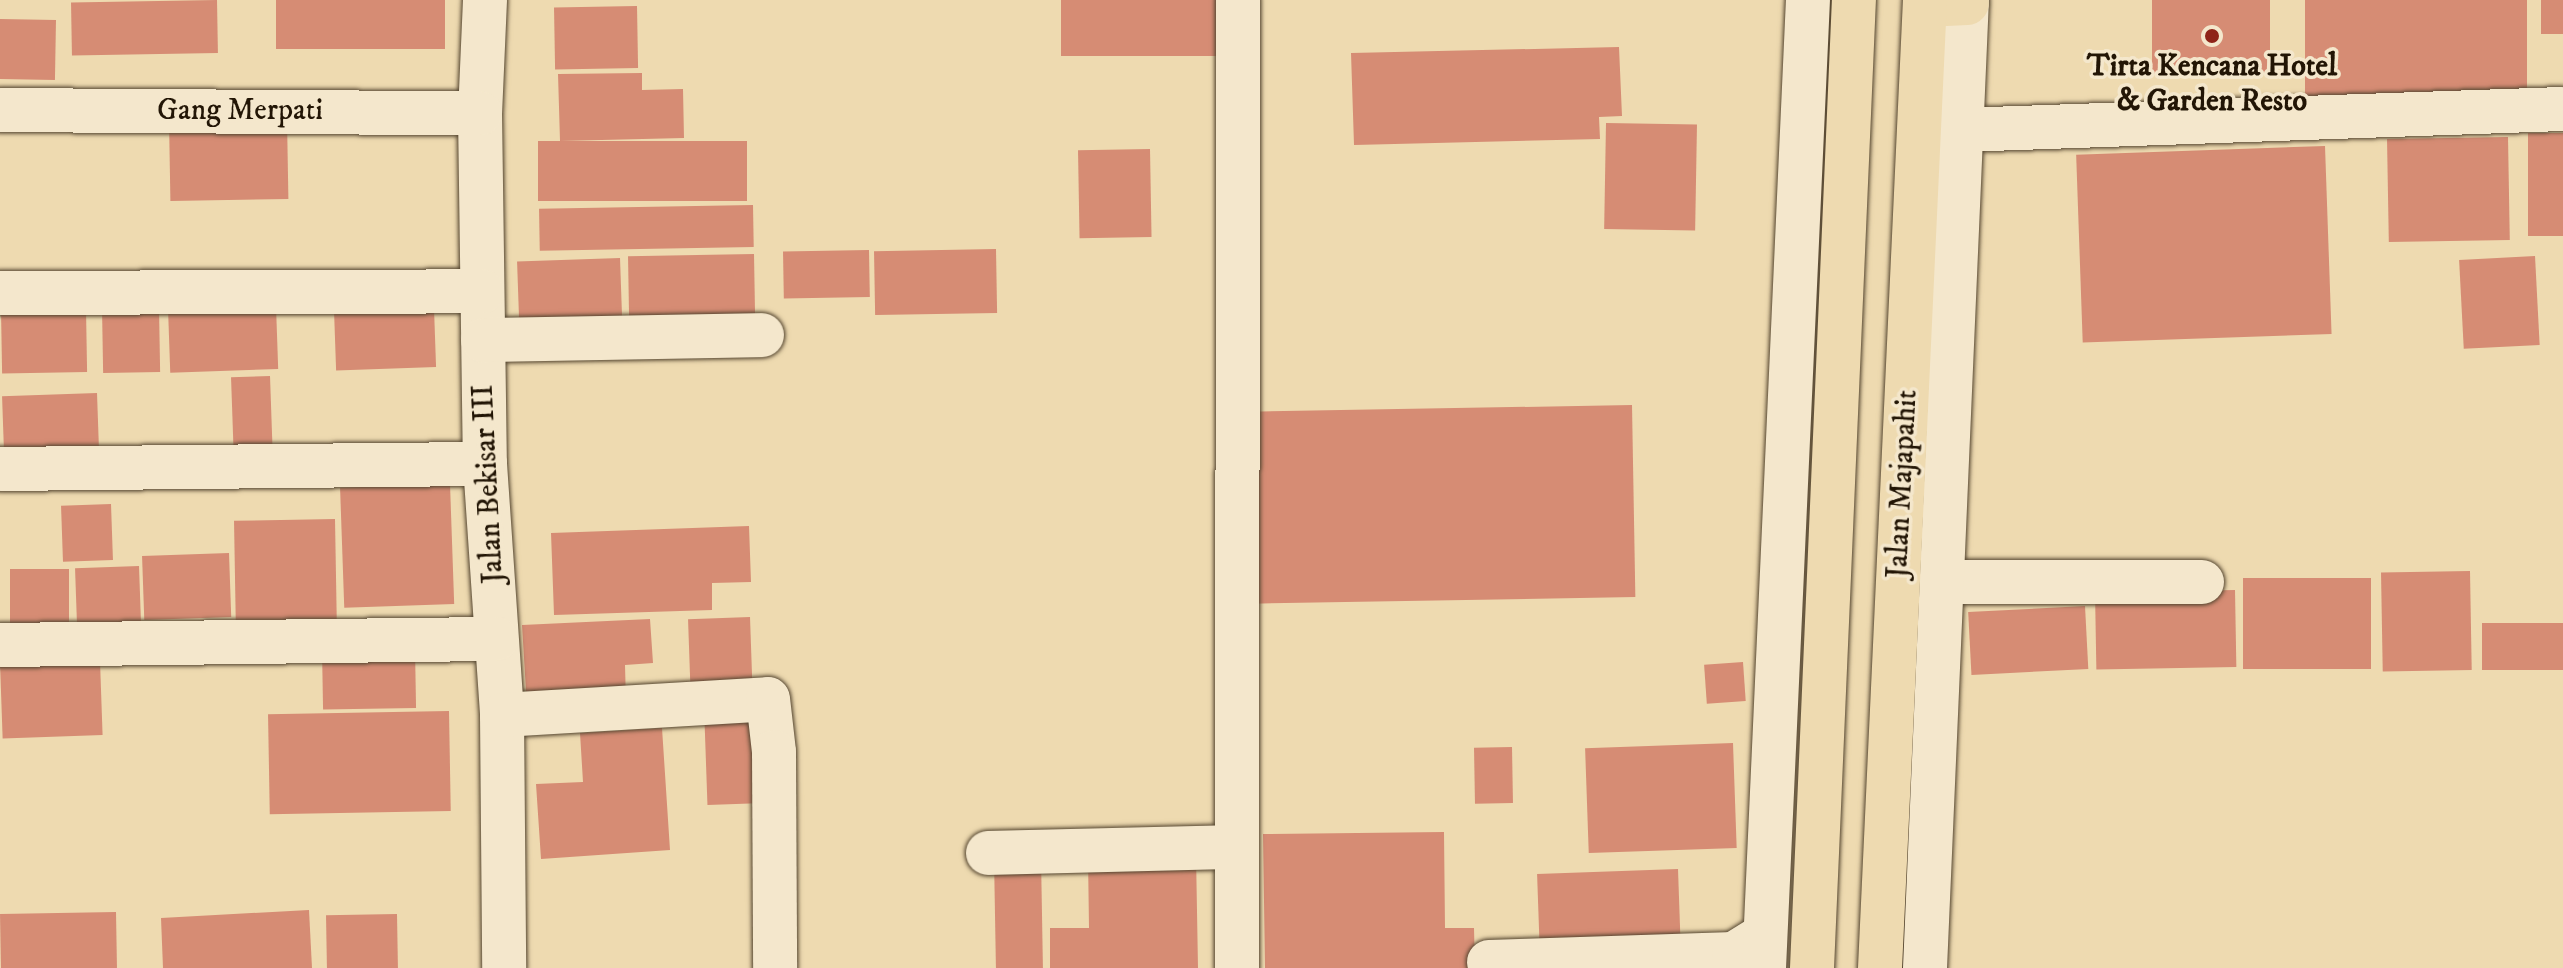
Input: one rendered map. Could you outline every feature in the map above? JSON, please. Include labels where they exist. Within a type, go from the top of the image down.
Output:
[{"type":"highway","points":[[1812,968],[1854,0]]},
{"type":"highway","name":"Jalan Majapahit","points":[[1880,968],[1902,527],[1946,2]]},
{"type":"highway","points":[[1831,526],[1902,527]]},
{"type":"highway","points":[[1824,687],[1895,685]]},
{"type":"street","name":"Jalan Bekisar III","points":[[485,0],[480,113],[485,464],[502,715],[504,968]]},
{"type":"street","points":[[1237,968],[1238,0]]},
{"type":"street","points":[[1489,962],[1764,952],[1808,0]]},
{"type":"street","points":[[1925,968],[1961,130],[1946,2]]},
{"type":"street","points":[[1961,130],[2563,109]]},
{"type":"street","name":"Gang Merpati","points":[[0,110],[480,113]]},
{"type":"street","points":[[0,293],[482,291]]},
{"type":"street","points":[[483,340],[762,335]]},
{"type":"street","points":[[0,469],[485,464]]},
{"type":"street","points":[[1942,582],[2202,582]]},
{"type":"street","points":[[0,645],[496,639]]},
{"type":"street","points":[[502,715],[768,699],[775,968]]},
{"type":"street","points":[[988,853],[1237,847]]},
{"type":"building","points":[[217,0],[218,53],[72,56],[71,3]]},
{"type":"building","points":[[276,0],[445,0],[445,49],[276,49]]},
{"type":"building","points":[[1061,0],[1221,0],[1221,56],[1061,56]]},
{"type":"building","name":"Tirta Kencana Hotel & Garden Resto","points":[[2152,0],[2270,0],[2270,74],[2152,74]]},
{"type":"building","points":[[2305,0],[2527,0],[2527,96],[2305,96]]},
{"type":"building","points":[[2541,0],[2563,0],[2563,34],[2541,34]]},
{"type":"building","points":[[637,6],[638,68],[555,69],[554,7]]},
{"type":"building","points":[[0,19],[56,20],[55,80],[0,79]]},
{"type":"building","points":[[1619,47],[1622,116],[1599,117],[1600,139],[1354,145],[1351,53]]},
{"type":"building","points":[[642,73],[642,90],[683,89],[684,138],[560,141],[558,74]]},
{"type":"building","points":[[287,119],[288,199],[170,201],[169,121]]},
{"type":"building","points":[[1606,123],[1697,125],[1695,231],[1604,229]]},
{"type":"building","points":[[2528,133],[2563,133],[2563,236],[2528,236]]},
{"type":"building","points":[[2508,137],[2510,240],[2389,242],[2387,139]]},
{"type":"building","points":[[538,141],[747,141],[747,201],[538,201]]},
{"type":"building","points":[[2325,146],[2332,334],[2083,343],[2076,155]]},
{"type":"building","points":[[1150,149],[1152,237],[1080,238],[1078,150]]},
{"type":"building","points":[[753,205],[754,247],[540,251],[539,209]]},
{"type":"building","points":[[996,249],[997,313],[875,315],[874,251]]},
{"type":"building","points":[[869,250],[870,297],[784,298],[783,252]]},
{"type":"building","points":[[754,254],[755,328],[629,330],[628,256]]},
{"type":"building","points":[[2535,256],[2540,345],[2464,349],[2459,260]]},
{"type":"building","points":[[620,258],[623,332],[520,336],[517,262]]},
{"type":"building","points":[[276,306],[278,369],[170,373],[168,310]]},
{"type":"building","points":[[159,307],[160,372],[103,373],[102,308]]},
{"type":"building","points":[[434,308],[436,367],[336,370],[334,311]]},
{"type":"building","points":[[86,309],[87,372],[2,373],[1,310]]},
{"type":"building","points":[[270,376],[272,445],[233,446],[231,377]]},
{"type":"building","points":[[97,393],[99,453],[4,456],[2,396]]},
{"type":"building","points":[[1632,405],[1635,597],[1253,604],[1250,412]]},
{"type":"building","points":[[450,484],[454,604],[344,608],[340,488]]},
{"type":"building","points":[[111,504],[113,560],[63,562],[61,506]]},
{"type":"building","points":[[335,519],[337,619],[236,621],[234,521]]},
{"type":"building","points":[[749,526],[751,582],[712,583],[712,610],[554,615],[551,533]]},
{"type":"building","points":[[229,553],[231,617],[144,620],[142,556]]},
{"type":"building","points":[[139,566],[141,622],[77,624],[75,568]]},
{"type":"building","points":[[10,569],[69,569],[69,624],[10,624]]},
{"type":"building","points":[[2470,571],[2472,670],[2383,672],[2381,573]]},
{"type":"building","points":[[2243,578],[2371,578],[2371,669],[2243,669]]},
{"type":"building","points":[[2235,590],[2236,667],[2096,669],[2095,592]]},
{"type":"building","points":[[2085,606],[2088,669],[1971,675],[1968,612]]},
{"type":"building","points":[[750,617],[752,687],[690,689],[688,619]]},
{"type":"building","points":[[650,619],[653,663],[625,665],[626,702],[527,707],[522,625]]},
{"type":"building","points":[[2482,623],[2563,623],[2563,670],[2482,670]]},
{"type":"building","points":[[415,648],[416,708],[323,710],[322,650]]},
{"type":"building","points":[[100,661],[103,735],[3,738],[0,664]]},
{"type":"building","points":[[1743,662],[1746,701],[1707,704],[1704,665]]},
{"type":"building","points":[[762,705],[765,803],[707,805],[704,707]]},
{"type":"building","points":[[449,711],[451,811],[270,814],[268,714]]},
{"type":"building","points":[[662,728],[670,850],[541,859],[536,784],[583,782],[580,733]]},
{"type":"building","points":[[1733,743],[1737,848],[1589,853],[1585,748]]},
{"type":"building","points":[[1512,747],[1513,803],[1475,804],[1474,748]]},
{"type":"building","points":[[1444,832],[1445,928],[1474,928],[1475,968],[1265,968],[1263,834]]},
{"type":"building","points":[[1196,854],[1198,968],[1050,968],[1050,928],[1089,928],[1088,857]]},
{"type":"building","points":[[1041,857],[1043,968],[996,968],[994,858]]},
{"type":"building","points":[[1678,869],[1681,945],[1540,950],[1537,874]]},
{"type":"building","points":[[309,910],[312,968],[163,968],[161,918]]},
{"type":"building","points":[[116,912],[117,968],[1,968],[0,914]]},
{"type":"building","points":[[397,914],[398,968],[327,968],[326,915]]},
{"type":"place","name":"Tirta Kencana Hotel & Garden Resto","points":[[2212,36]]}]
